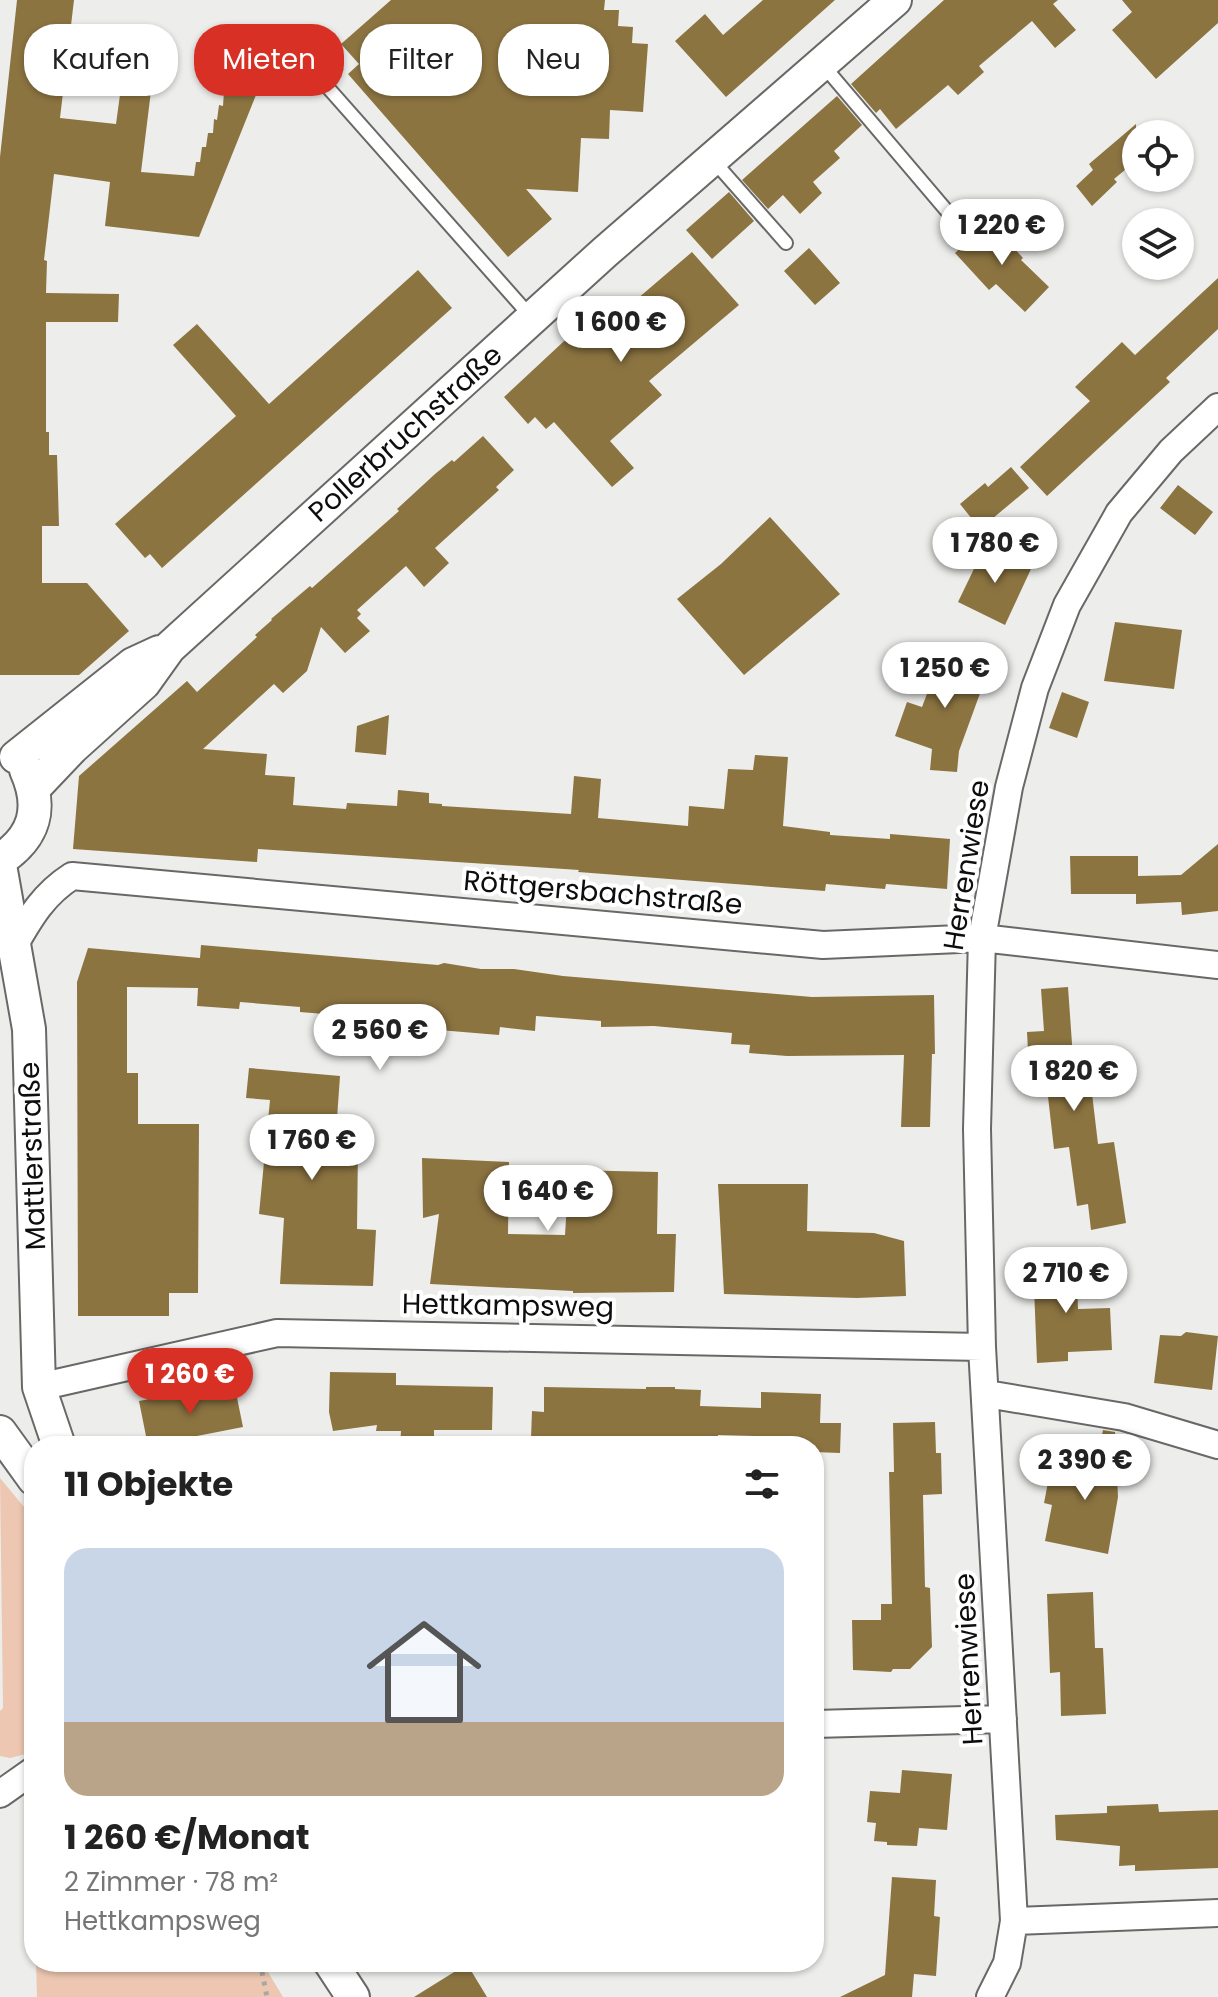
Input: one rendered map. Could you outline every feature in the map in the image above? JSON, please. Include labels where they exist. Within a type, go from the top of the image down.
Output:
[{"type":"street","name":"Pollerbruchstraße","points":[[34,788],[72,748],[144,683],[169,648],[532,318],[895,0]]},
{"type":"street","name":"Herrenwiese","points":[[990,1997],[1007,1963],[1014,1921],[982,1347],[977,1129],[982,938],[1009,787],[1035,688],[1067,605],[1119,513],[1171,451],[1218,407]]},
{"type":"street","name":"Pollerbruchstraße","points":[[8,752],[133,664],[169,648]]},
{"type":"street","points":[[0,863],[26,837],[35,814],[34,788],[25,768],[8,752]]},
{"type":"street","name":"Mattlerstraße","points":[[0,863],[29,1029],[39,1387],[56,1436]]},
{"type":"street","name":"Röttgersbachstraße","points":[[15,944],[38,904],[53,888],[72,876],[823,945],[982,938],[1218,965]]},
{"type":"street","name":"Hettkampsweg","points":[[39,1387],[277,1333],[982,1347]]},
{"type":"street","points":[[987,1394],[1124,1417],[1218,1445]]},
{"type":"street","points":[[0,1432],[24,1465]]},
{"type":"street","points":[[824,1724],[1003,1719]]},
{"type":"street","points":[[0,1794],[24,1777]]},
{"type":"street","points":[[1014,1921],[1218,1913]]},
{"type":"street","points":[[337,1972],[353,1997]]},
{"type":"lane","points":[[822,64],[952,217]]},
{"type":"lane","points":[[335,96],[532,318]]},
{"type":"lane","points":[[712,159],[786,243]]},
{"type":"path","points":[[262,1972],[267,1997]]},
{"type":"shaded area","points":[[0,1478],[24,1507],[24,1754],[10,1758],[0,1756],[0,1711],[3,1708]]},
{"type":"shaded area","points":[[36,1972],[268,1972],[283,1997],[37,1997]]},
{"type":"building","points":[[17,0],[74,0],[71,24],[24,24],[24,96],[63,96],[60,118],[116,124],[120,96],[150,96],[141,172],[194,176],[196,162],[200,162],[208,133],[213,133],[214,119],[217,120],[219,105],[223,106],[224,96],[256,96],[199,237],[105,226],[110,182],[54,174],[44,260],[47,261],[46,293],[119,294],[118,322],[46,322],[46,432],[49,432],[49,455],[57,455],[59,526],[42,526],[42,583],[87,583],[129,631],[79,675],[0,675],[0,157]]},
{"type":"building","points":[[391,0],[605,0],[604,10],[619,10],[618,26],[633,27],[632,43],[648,44],[643,112],[610,110],[609,139],[581,138],[578,192],[526,189],[552,219],[508,257],[367,96],[482,96],[482,24],[364,24]]},
{"type":"building","points":[[763,0],[835,0],[726,97],[675,41],[705,14],[723,35]]},
{"type":"building","points":[[944,0],[1058,0],[1053,4],[1076,30],[1055,48],[1032,21],[979,66],[984,72],[958,95],[948,85],[896,129],[880,109],[876,113],[851,84]]},
{"type":"building","points":[[1122,0],[1218,0],[1218,23],[1156,79],[1112,30],[1132,12]]},
{"type":"building","points":[[360,27],[360,88],[348,74],[359,64],[344,47],[344,41]]},
{"type":"building","points":[[837,96],[862,125],[834,151],[840,158],[813,182],[822,193],[800,214],[783,195],[768,209],[742,180]]},
{"type":"building","points":[[1122,136],[1122,172],[1114,179],[1117,182],[1092,206],[1076,186],[1093,170],[1089,164]]},
{"type":"building","points":[[729,192],[754,221],[712,259],[686,230]]},
{"type":"building","points":[[990,221],[1023,258],[1021,260],[1049,287],[1025,312],[996,284],[989,290],[955,253]]},
{"type":"building","points":[[809,248],[840,283],[815,305],[784,271]]},
{"type":"building","points":[[692,252],[739,305],[649,381],[662,395],[610,441],[634,468],[612,487],[554,422],[546,429],[535,417],[528,424],[504,397],[591,316],[602,329]]},
{"type":"building","points":[[418,270],[452,308],[162,568],[150,554],[145,558],[115,524],[236,416],[173,345],[197,324],[269,404]]},
{"type":"building","points":[[1218,278],[1218,329],[1166,378],[1170,382],[1047,496],[1020,467],[1090,401],[1075,387],[1122,342],[1135,355]]},
{"type":"building","points":[[483,436],[514,470],[496,487],[499,490],[435,548],[449,563],[424,587],[406,566],[357,610],[361,614],[357,618],[370,631],[345,653],[321,627],[307,671],[283,693],[274,684],[203,749],[267,754],[265,775],[295,777],[293,805],[346,809],[347,803],[397,806],[398,790],[429,793],[429,803],[442,806],[571,814],[574,776],[601,779],[598,818],[688,826],[689,806],[724,809],[728,769],[753,770],[755,755],[788,757],[783,826],[830,832],[830,835],[890,839],[890,834],[950,839],[947,889],[886,884],[885,889],[826,884],[825,891],[579,870],[258,849],[257,862],[73,849],[79,776],[187,681],[197,692],[257,637],[255,635],[271,619],[310,586],[312,588],[399,511],[397,509],[435,474]]},
{"type":"building","points":[[1011,467],[1029,488],[980,529],[960,504],[985,483],[988,487]]},
{"type":"building","points":[[1178,485],[1213,512],[1195,535],[1160,508]]},
{"type":"building","points":[[770,517],[840,594],[744,675],[677,599],[721,564]]},
{"type":"building","points":[[986,544],[1031,569],[1005,625],[958,602]]},
{"type":"building","points":[[1115,622],[1182,630],[1174,689],[1104,681]]},
{"type":"building","points":[[944,649],[990,666],[959,751],[957,772],[930,770],[932,749],[895,736],[907,702],[922,707]]},
{"type":"building","points":[[1062,692],[1089,702],[1077,738],[1049,728]]},
{"type":"building","points":[[389,715],[386,755],[355,752],[357,726]]},
{"type":"building","points":[[1218,844],[1218,911],[1182,915],[1181,902],[1136,904],[1136,894],[1071,894],[1070,856],[1138,856],[1138,876],[1181,875]]},
{"type":"building","points":[[201,945],[438,965],[444,963],[481,969],[514,969],[812,997],[934,995],[935,1054],[932,1054],[930,1127],[901,1127],[904,1055],[787,1056],[749,1053],[750,1045],[731,1044],[732,1033],[654,1026],[601,1027],[601,1021],[536,1016],[535,1031],[500,1027],[499,1035],[427,1029],[428,1021],[416,1021],[417,1017],[361,1011],[360,1017],[300,1012],[300,1007],[240,1002],[239,1009],[197,1006],[198,988],[127,987],[127,1073],[138,1073],[138,1124],[199,1124],[198,1293],[169,1293],[169,1316],[78,1316],[77,982],[88,948],[200,958]]},
{"type":"building","points":[[1068,987],[1075,1086],[1091,1085],[1098,1144],[1114,1142],[1126,1223],[1091,1230],[1088,1204],[1077,1206],[1069,1147],[1054,1149],[1047,1088],[1030,1090],[1027,1032],[1044,1031],[1041,989]]},
{"type":"building","points":[[249,1068],[340,1076],[335,1147],[358,1148],[357,1229],[376,1230],[373,1286],[280,1284],[284,1218],[259,1214],[270,1100],[246,1098]]},
{"type":"building","points":[[422,1158],[509,1162],[508,1234],[565,1235],[569,1170],[658,1172],[657,1234],[676,1234],[674,1292],[573,1293],[430,1284],[439,1214],[423,1218]]},
{"type":"building","points":[[718,1184],[808,1184],[807,1231],[874,1233],[904,1241],[906,1296],[857,1298],[724,1294]]},
{"type":"building","points":[[1076,1260],[1078,1309],[1110,1308],[1112,1350],[1068,1352],[1068,1361],[1037,1363],[1033,1262]]},
{"type":"building","points":[[1186,1332],[1218,1336],[1212,1390],[1154,1383],[1160,1335],[1181,1336]]},
{"type":"building","points":[[330,1372],[396,1373],[396,1385],[493,1387],[492,1430],[434,1430],[434,1436],[401,1436],[401,1431],[376,1431],[377,1425],[333,1431],[329,1412]]},
{"type":"building","points":[[234,1383],[243,1427],[197,1436],[146,1436],[139,1401]]},
{"type":"building","points":[[544,1387],[675,1387],[701,1390],[700,1406],[761,1408],[761,1392],[821,1394],[820,1423],[841,1423],[840,1453],[824,1452],[824,1436],[531,1436],[532,1411],[544,1412]]},
{"type":"building","points":[[935,1422],[936,1453],[941,1453],[942,1494],[923,1495],[925,1587],[930,1588],[932,1647],[910,1669],[893,1669],[891,1672],[853,1670],[852,1620],[881,1620],[881,1604],[892,1604],[889,1472],[894,1472],[893,1423]]},
{"type":"building","points":[[1103,1430],[1115,1432],[1118,1497],[1108,1554],[1045,1541],[1052,1505],[1044,1503],[1051,1467],[1094,1475]]},
{"type":"building","points":[[1093,1592],[1095,1648],[1103,1648],[1106,1714],[1061,1716],[1060,1672],[1050,1673],[1047,1594]]},
{"type":"building","points":[[902,1770],[952,1774],[947,1830],[919,1828],[917,1846],[887,1845],[887,1842],[874,1841],[876,1823],[867,1822],[870,1791],[900,1793]]},
{"type":"building","points":[[1158,1804],[1159,1812],[1218,1810],[1218,1868],[1135,1871],[1135,1865],[1119,1866],[1120,1846],[1056,1840],[1055,1815],[1107,1813],[1107,1806]]},
{"type":"building","points":[[892,1877],[936,1880],[934,1916],[940,1917],[936,1976],[914,1974],[912,1997],[840,1997],[885,1975]]},
{"type":"building","points":[[454,1972],[472,1972],[487,1997],[414,1997]]}]
